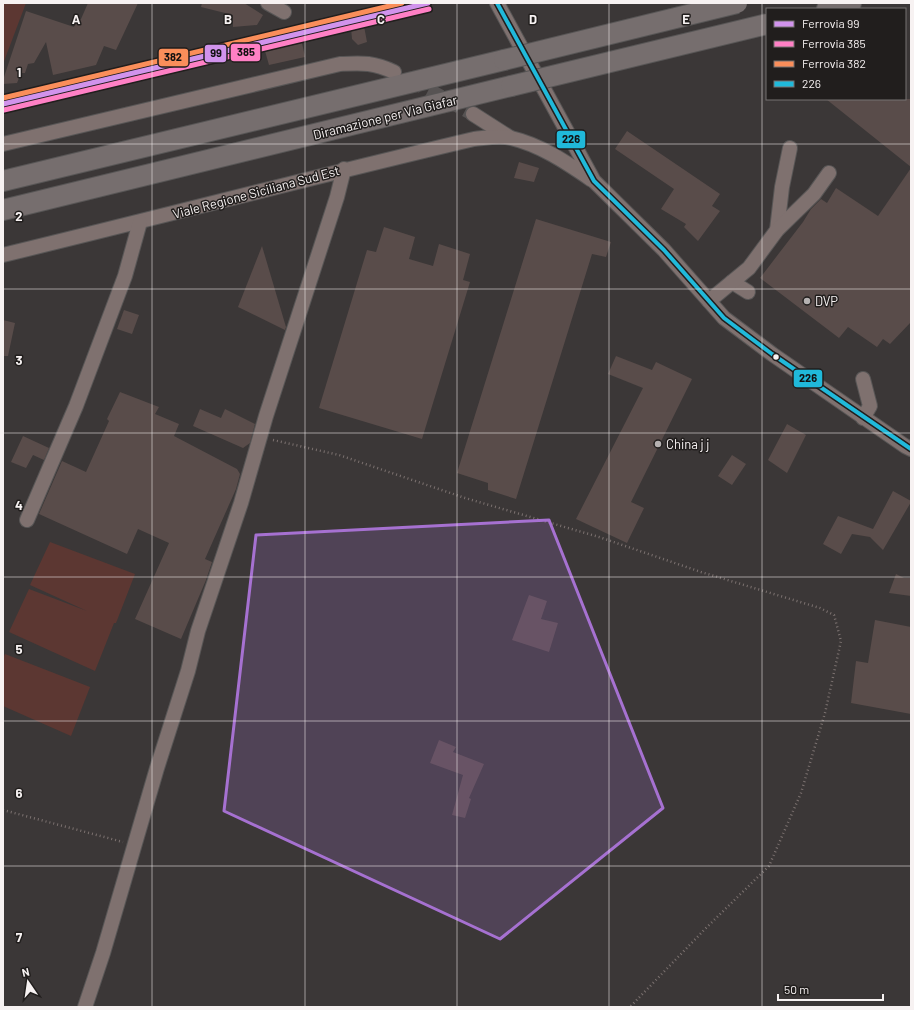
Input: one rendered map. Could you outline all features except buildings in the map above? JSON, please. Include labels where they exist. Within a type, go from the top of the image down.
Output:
[{"type":"highway","name":"Diramazione per Via Giafar","points":[[3,181],[737,3]]},
{"type":"highway","points":[[831,8],[851,3]]},
{"type":"highway","name":"Diramazione per Via Giafar","points":[[3,210],[766,24]]},
{"type":"street","points":[[268,3],[284,12]]},
{"type":"street","points":[[497,3],[594,181],[664,250],[724,318],[862,418],[911,449]]},
{"type":"street","points":[[3,144],[340,64],[365,62],[381,66],[394,72]]},
{"type":"street","name":"Viale Regione Siciliana Sud Est","points":[[473,114],[511,138],[531,145],[559,158],[594,181]]},
{"type":"street","name":"Viale Regione Siciliana Sud Est","points":[[3,255],[140,222],[344,169],[474,139],[494,137],[511,138]]},
{"type":"street","points":[[777,230],[782,187],[790,148]]},
{"type":"street","points":[[85,1007],[157,768],[188,671],[198,631],[241,503],[260,438],[337,197],[344,169]]},
{"type":"street","points":[[709,301],[749,268],[777,230],[814,194],[829,173]]},
{"type":"street","points":[[27,520],[76,406],[125,276],[140,222]]},
{"type":"street","points":[[732,282],[748,292]]},
{"type":"street","points":[[862,418],[870,406],[864,379]]},
{"type":"path","points":[[260,438],[339,454],[465,498],[599,537],[701,572],[820,608],[834,615],[841,641],[825,713],[801,793],[769,866],[706,928],[630,1007]]},
{"type":"path","points":[[3,810],[135,845]]},
{"type":"highlighted area","points":[[549,520],[663,808],[500,939],[224,811],[256,535]]},
{"type":"shaded area","points":[[3,3],[26,3],[3,64]]},
{"type":"shaded area","points":[[50,542],[135,574],[95,671],[9,632],[29,589],[87,611],[30,585]]},
{"type":"shaded area","points":[[5,654],[90,687],[71,736],[3,706],[3,658]]},
{"type":"tunnel","points":[[410,80],[473,114]]},
{"type":"rail line","name":"382","points":[[3,98],[402,3]]},
{"type":"rail line","name":"99","points":[[3,104],[428,3]]},
{"type":"rail line","name":"385","points":[[4,110],[429,9]]},
{"type":"transit line","name":"226","points":[[497,3],[594,181],[664,250],[724,318],[772,354],[911,449]]},
{"type":"place","name":"DVP","points":[[807,301]]},
{"type":"place","name":"China j j","points":[[658,444]]}]
